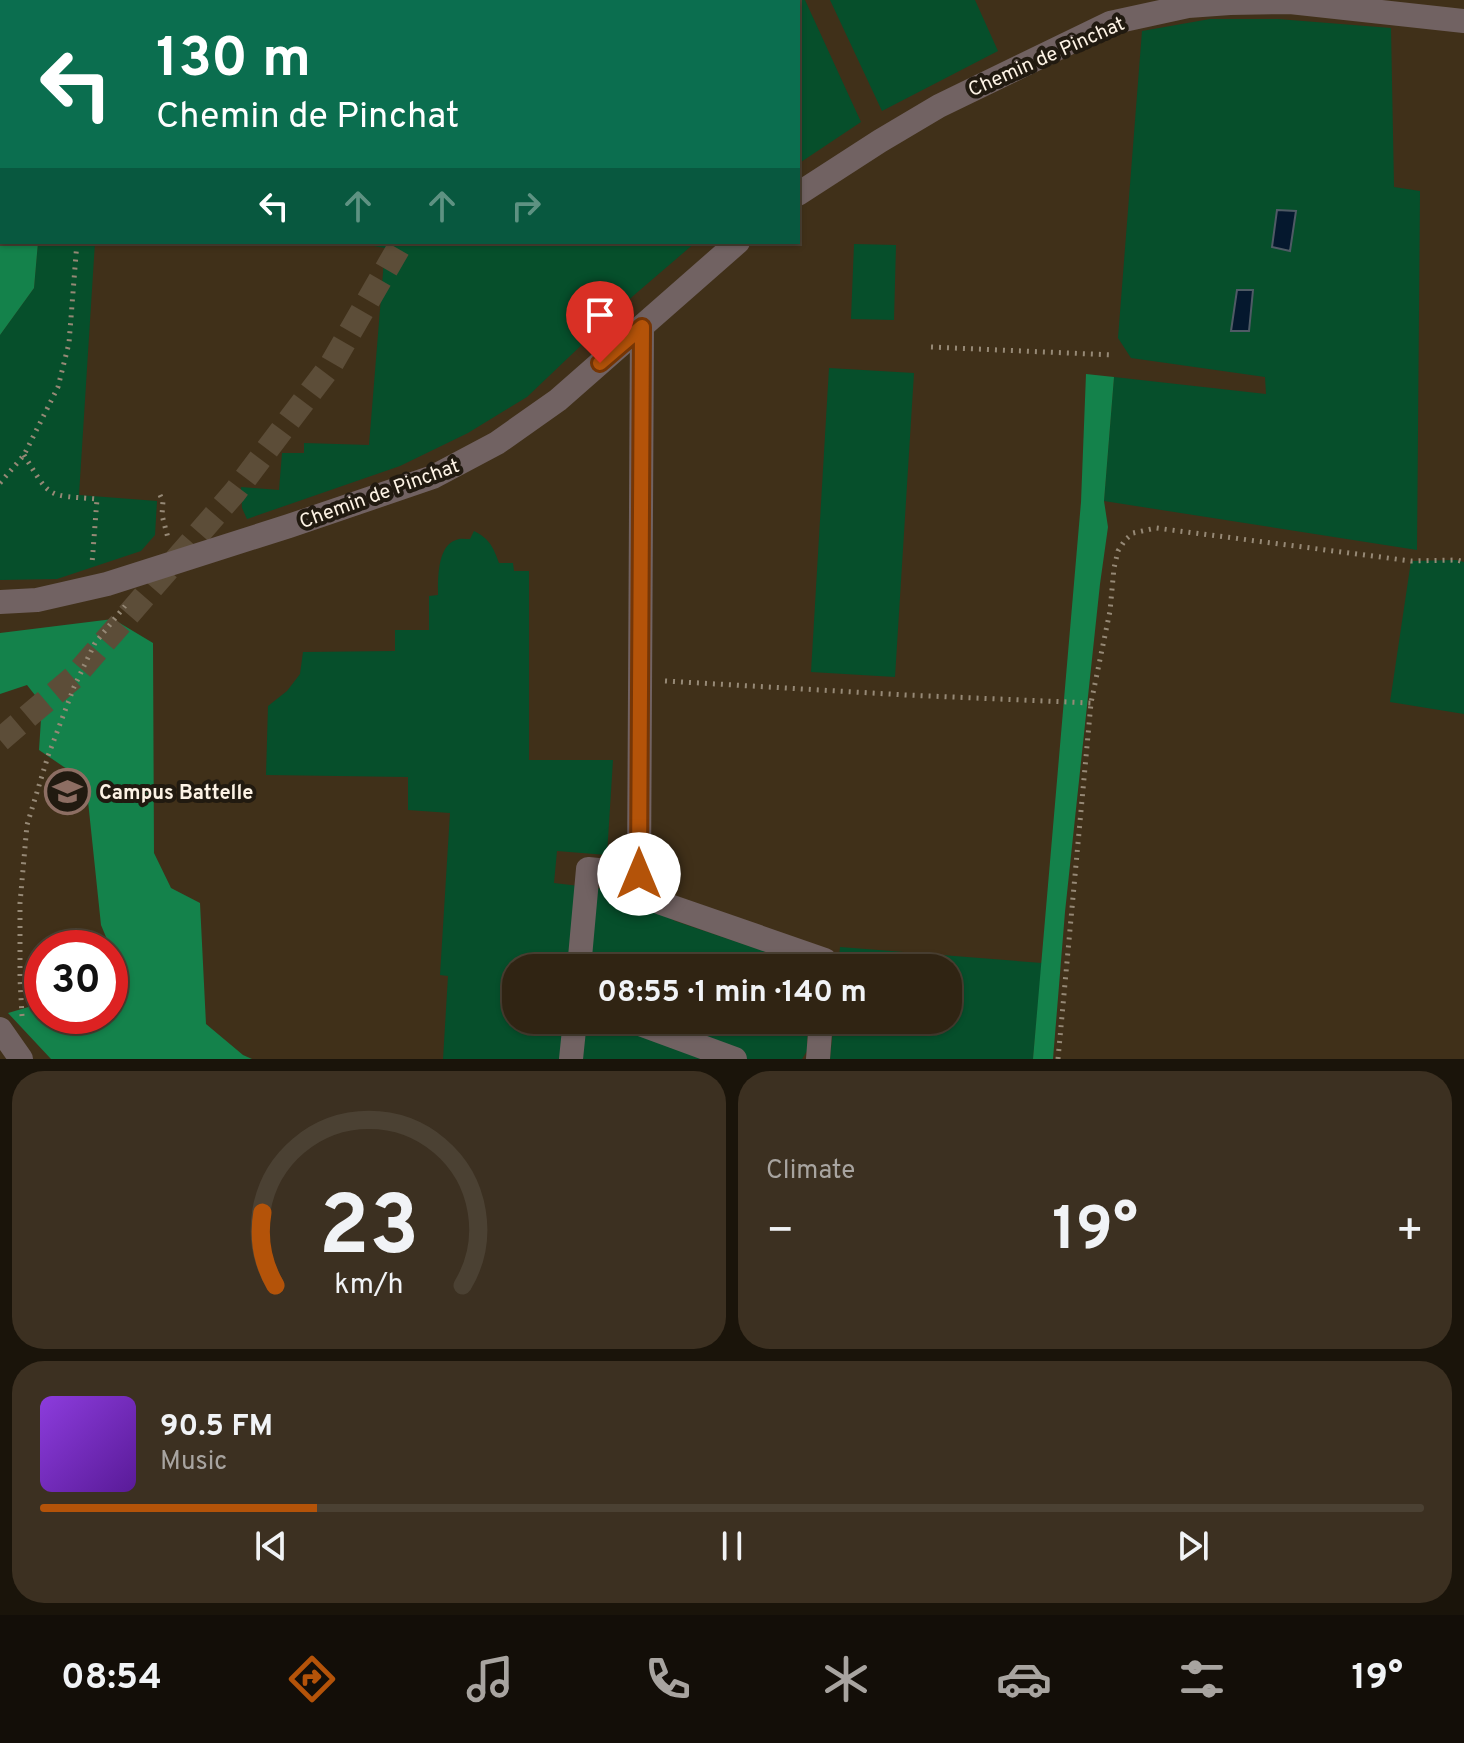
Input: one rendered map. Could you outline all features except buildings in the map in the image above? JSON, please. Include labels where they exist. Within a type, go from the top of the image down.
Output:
[{"type":"street","name":"Chemin de Pinchat","points":[[800,193],[939,106],[1110,23],[1188,6],[1275,2],[1464,21]]},
{"type":"street","name":"Chemin de Pinchat","points":[[0,602],[58,597],[107,584],[433,477],[497,443],[548,407],[736,244]]},
{"type":"street","points":[[642,327],[639,874],[661,903],[808,954]]},
{"type":"street","points":[[580,954],[588,869],[639,874]]},
{"type":"street","points":[[11,1029],[21,1059]]},
{"type":"street","points":[[571,1059],[574,1034]]},
{"type":"street","points":[[667,1034],[735,1059]]},
{"type":"street","points":[[818,1059],[820,1034]]},
{"type":"path","points":[[0,483],[24,455],[58,387],[69,343],[77,244]]},
{"type":"path","points":[[931,347],[1114,355]]},
{"type":"path","points":[[24,455],[50,493],[97,499],[91,572]]},
{"type":"path","points":[[160,495],[170,546]]},
{"type":"path","points":[[1058,1059],[1091,703],[1110,611],[1114,568],[1118,551],[1125,540],[1133,533],[1156,528],[1411,561],[1464,562]]},
{"type":"path","points":[[11,1029],[20,979],[20,903],[27,825],[74,687],[95,643],[133,599]]},
{"type":"path","points":[[640,680],[1091,703]]},
{"type":"green space","points":[[800,0],[805,0],[861,122],[800,163]]},
{"type":"green space","points":[[830,0],[975,0],[998,51],[882,111]]},
{"type":"green space","points":[[1210,19],[1278,19],[1391,28],[1394,187],[1420,191],[1417,550],[1104,501],[1114,377],[1266,394],[1265,377],[1131,358],[1118,338],[1142,31]]},
{"type":"green space","points":[[0,244],[38,244],[34,288],[0,335]]},
{"type":"green space","points":[[38,244],[95,244],[79,495],[157,501],[155,535],[141,551],[57,579],[0,580],[0,335],[34,288]]},
{"type":"green space","points":[[362,244],[694,244],[633,296],[527,397],[468,433],[400,466],[247,519],[242,508],[241,487],[279,490],[282,453],[304,453],[304,443],[369,445],[385,248]]},
{"type":"green space","points":[[854,244],[896,245],[894,320],[851,319]]},
{"type":"green space","points":[[829,368],[914,373],[895,677],[811,672]]},
{"type":"green space","points":[[1086,374],[1114,377],[1104,501],[1108,527],[1065,912],[1053,1059],[1033,1059],[1081,502]]},
{"type":"green space","points":[[474,531],[490,544],[499,563],[513,563],[514,571],[529,571],[529,760],[613,760],[607,855],[557,851],[554,883],[604,889],[638,899],[675,921],[772,954],[502,954],[502,1034],[808,1034],[807,1051],[802,1059],[443,1059],[448,976],[440,975],[450,813],[408,810],[408,777],[266,775],[268,706],[287,691],[300,674],[303,652],[395,651],[395,630],[429,630],[429,596],[438,595],[445,549],[459,539],[470,539]]},
{"type":"green space","points":[[1411,561],[1464,562],[1464,714],[1390,702]]},
{"type":"green space","points":[[113,619],[153,643],[154,853],[171,888],[200,903],[206,1024],[252,1059],[51,1059],[28,1034],[128,1034],[128,930],[103,930],[101,925],[86,782],[39,750],[42,704],[27,685],[0,694],[0,633]]},
{"type":"green space","points":[[840,947],[928,954],[839,954]]},
{"type":"green space","points":[[962,957],[1042,963],[1033,1059],[830,1059],[833,1034],[962,1034]]},
{"type":"green space","points":[[24,1008],[24,1030],[8,1013]]},
{"type":"water","points":[[1277,210],[1296,211],[1290,251],[1272,247]]},
{"type":"water","points":[[1237,290],[1253,290],[1249,331],[1231,331]]},
{"type":"tunnel","points":[[0,740],[74,677],[235,492],[331,365],[401,244]]},
{"type":"place","name":"Campus Battelle","points":[[68,792]]},
{"type":"route","points":[[600,363],[642,327],[639,874]]}]
